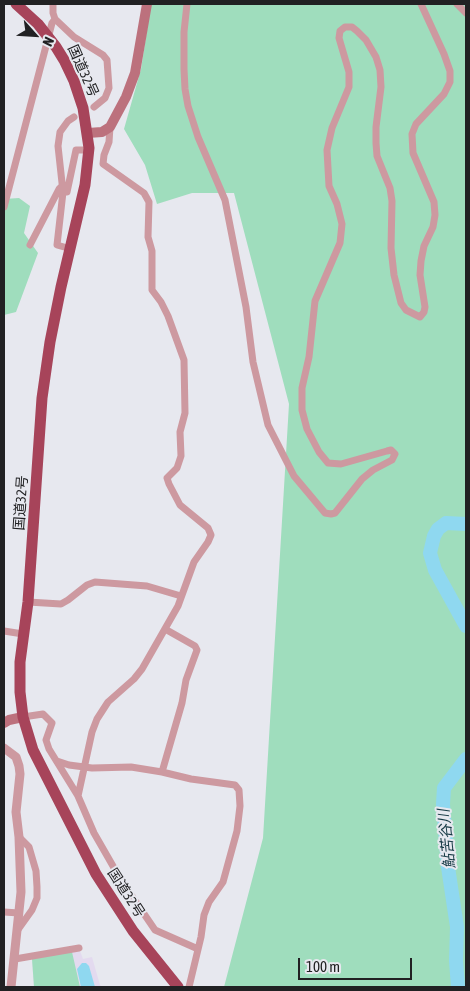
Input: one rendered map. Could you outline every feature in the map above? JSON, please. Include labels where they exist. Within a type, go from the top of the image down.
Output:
[{"type":"highway","name":"国道32号","points":[[16,4],[38,24],[56,47],[89,107],[89,150],[85,185],[61,287],[50,342],[42,398],[28,602],[20,677],[23,717],[36,758],[96,874],[133,931],[178,987]]},
{"type":"main road","points":[[88,133],[102,132],[110,127],[126,97],[135,73],[146,4]]},
{"type":"main road","points":[[4,723],[23,717]]},
{"type":"street","points":[[53,4],[55,19],[74,37],[103,55],[107,60],[109,88],[105,98],[89,107]]},
{"type":"street","points":[[187,4],[184,32],[184,69],[188,106],[198,137],[225,200],[246,307],[253,362],[268,425],[294,476],[325,513],[331,514],[335,513],[362,479],[373,470],[392,460],[395,454],[391,450],[350,462],[333,465],[328,463],[319,452],[307,429],[302,410],[302,388],[309,357],[315,301],[340,244],[342,224],[337,204],[329,186],[327,150],[332,128],[349,86],[349,72],[339,38],[340,31],[345,26],[352,27],[357,31],[366,40],[376,56],[380,70],[381,87],[376,143],[378,156],[390,188],[394,275],[401,303],[406,310],[420,317],[425,307],[420,275],[421,260],[435,215],[434,202],[413,153],[412,134],[416,124],[444,94],[450,82],[450,71],[444,54],[421,4]]},
{"type":"street","points":[[457,4],[466,13]]},
{"type":"street","points":[[463,4],[466,13]]},
{"type":"street","points":[[4,207],[52,23],[55,19]]},
{"type":"street","points":[[71,249],[57,245],[63,189],[59,138],[63,126],[74,117]]},
{"type":"street","points":[[78,796],[92,732],[97,719],[108,702],[134,679],[142,669],[178,606],[194,562],[211,535],[208,528],[180,505],[169,484],[168,478],[176,468],[181,456],[180,432],[185,413],[184,360],[168,316],[152,290],[152,251],[148,237],[149,202],[144,193],[103,164],[109,142],[110,127]]},
{"type":"street","points":[[30,246],[59,189],[67,192],[76,150],[89,150]]},
{"type":"street","points":[[28,602],[61,604],[87,585],[95,582],[147,586],[181,596]]},
{"type":"street","points":[[162,772],[182,703],[186,680],[196,650],[195,646],[165,629]]},
{"type":"street","points":[[4,631],[24,634]]},
{"type":"street","points":[[23,717],[43,714],[49,718],[52,723],[46,740],[50,750],[78,796],[94,832],[121,880],[155,930],[198,949]]},
{"type":"street","points":[[4,748],[16,757],[19,766],[16,812],[20,838],[21,892],[11,987]]},
{"type":"street","points":[[57,761],[84,767],[131,767],[191,779],[235,785],[239,790],[240,806],[236,832],[223,882],[204,915],[190,985]]},
{"type":"street","points":[[17,932],[32,910],[37,898],[36,871],[30,847],[20,838]]},
{"type":"street","points":[[4,912],[19,913]]},
{"type":"street","points":[[15,959],[79,948]]},
{"type":"shaded area","points":[[80,951],[83,959],[92,957],[102,987],[34,987],[32,959]]},
{"type":"green space","points":[[151,4],[466,4],[466,987],[224,987],[263,838],[289,404],[234,193],[192,193],[157,204],[145,165],[124,129],[141,69]]},
{"type":"green space","points":[[19,198],[30,206],[24,233],[38,253],[16,312],[4,315],[4,199]]},
{"type":"green space","points":[[72,952],[80,987],[34,987],[32,959]]},
{"type":"water","points":[[82,963],[86,963],[89,966],[95,987],[81,987],[77,969]]},
{"type":"waterway","name":"鮎苦谷川","points":[[466,524],[446,523],[438,529],[434,536],[430,553],[435,570],[466,626]]},
{"type":"waterway","name":"鮎苦谷川","points":[[458,987],[456,961],[457,927],[448,867],[443,804],[444,788],[466,759]]}]
